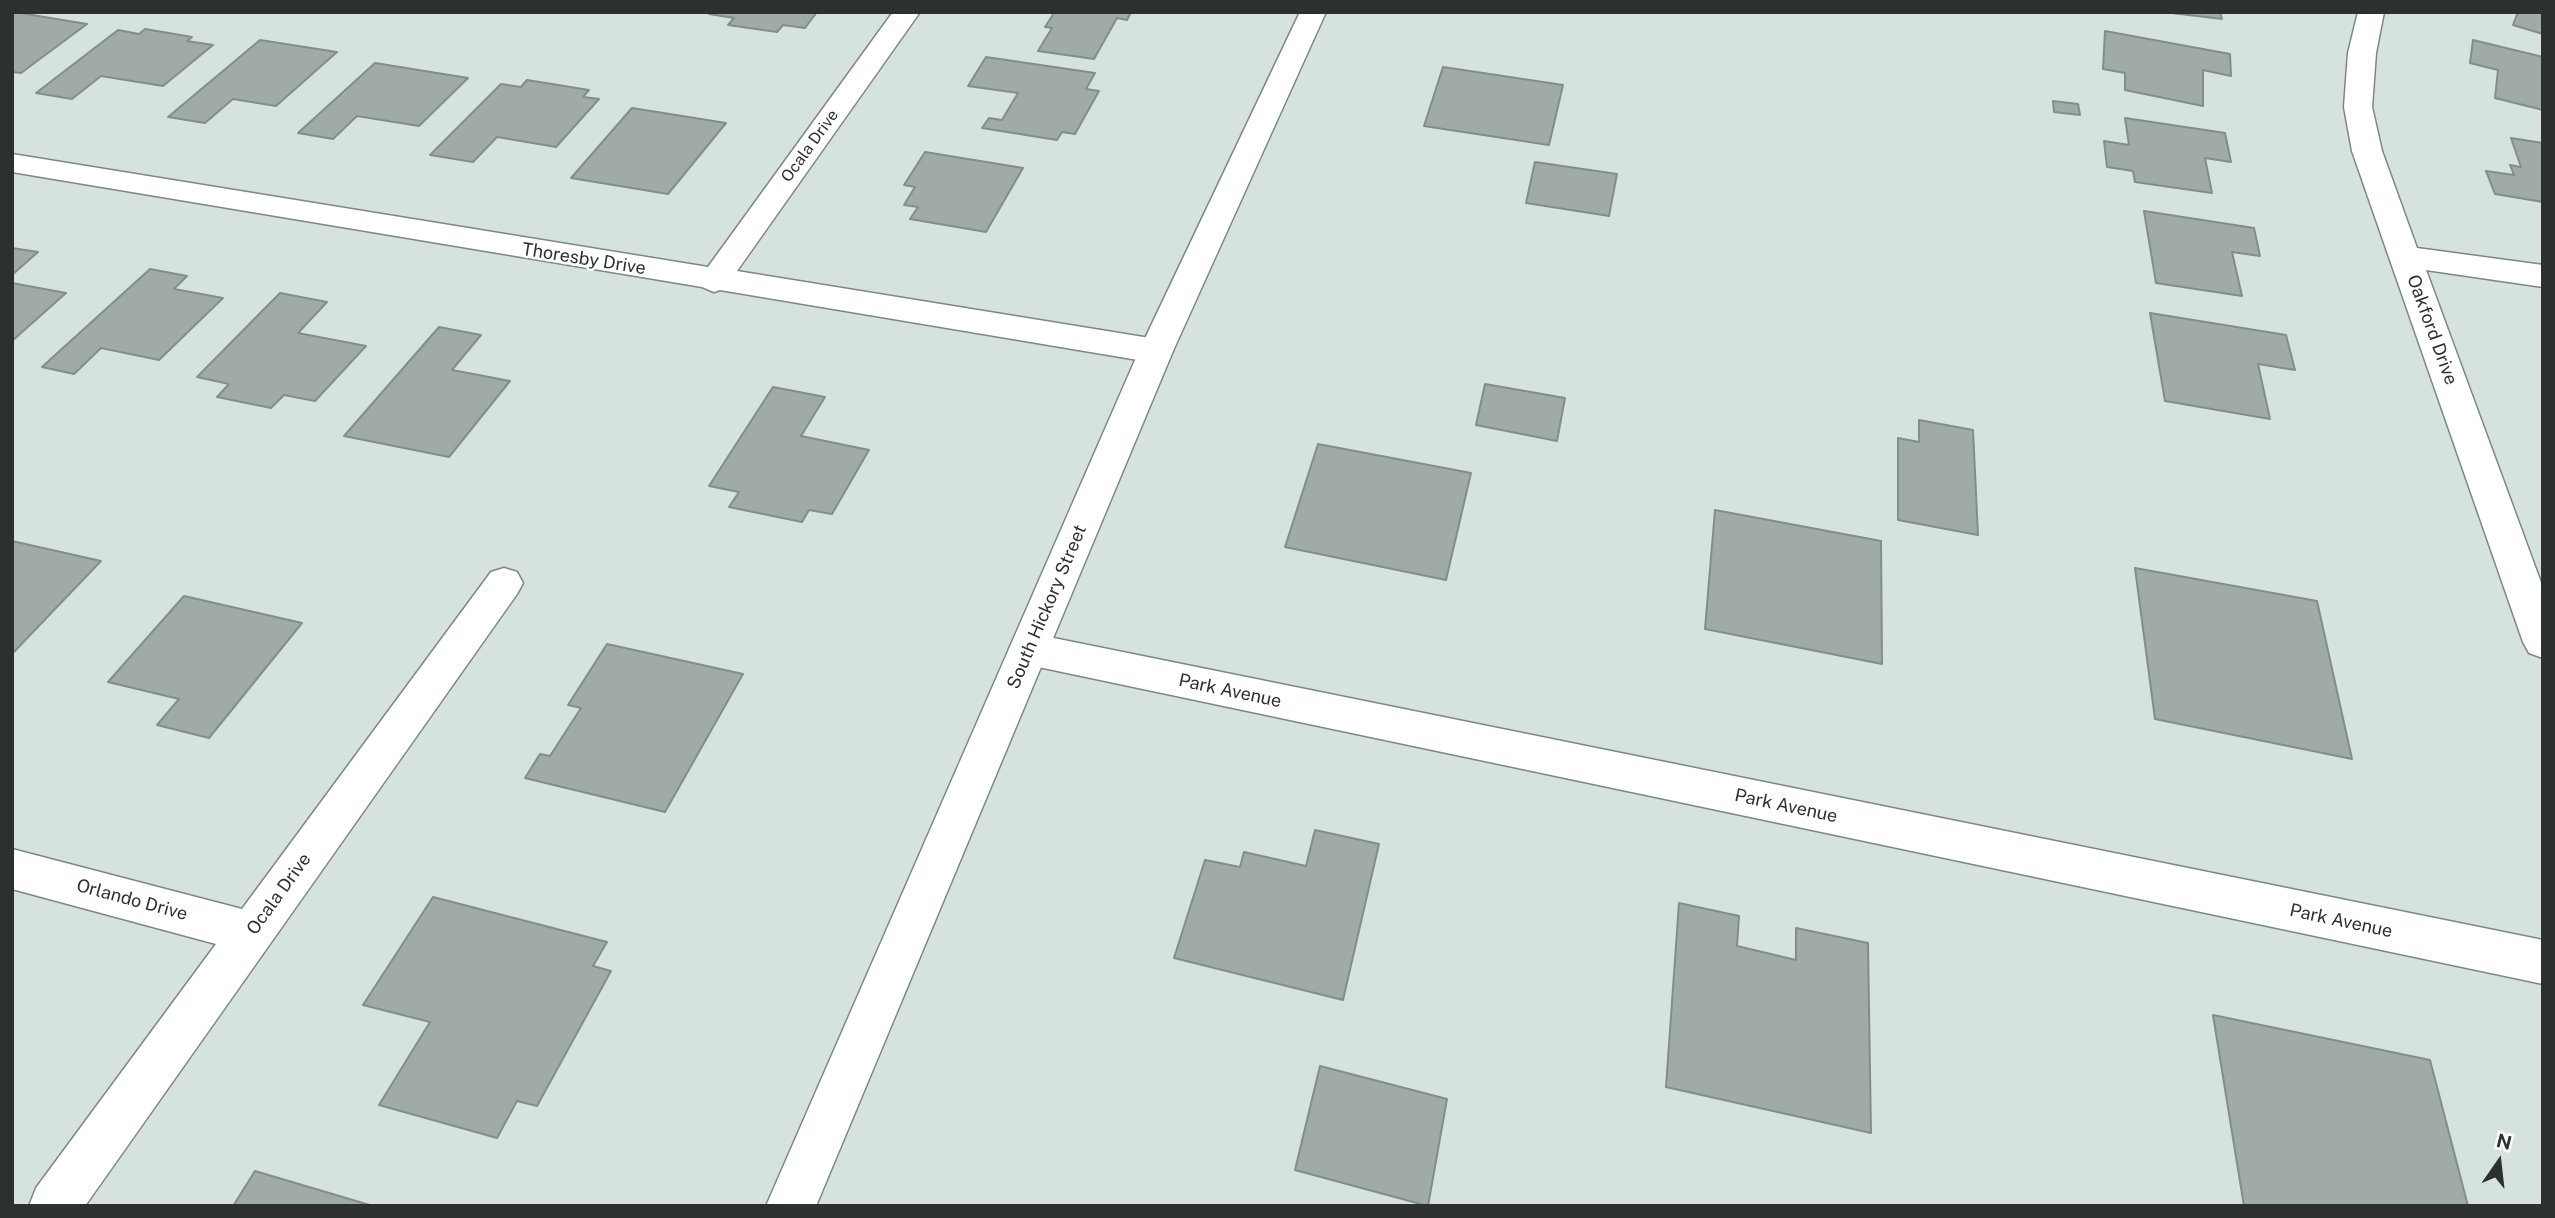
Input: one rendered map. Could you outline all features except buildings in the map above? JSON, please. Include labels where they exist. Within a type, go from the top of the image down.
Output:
[{"type":"street","name":"Ocala Drive","points":[[714,281],[906,12]]},
{"type":"street","name":"South Hickory Street","points":[[791,1206],[1156,351],[1313,12]]},
{"type":"street","name":"Oakford Drive","points":[[2371,12],[2362,53],[2358,107],[2367,151],[2543,642]]},
{"type":"street","name":"Thoresby Drive","points":[[12,163],[714,281],[1156,351]]},
{"type":"street","points":[[2406,257],[2543,276]]},
{"type":"street","name":"Ocala Drive","points":[[54,1206],[504,583]]},
{"type":"street","name":"Park Avenue","points":[[1029,649],[2543,962]]},
{"type":"street","name":"Orlando Drive","points":[[12,869],[251,932]]}]
